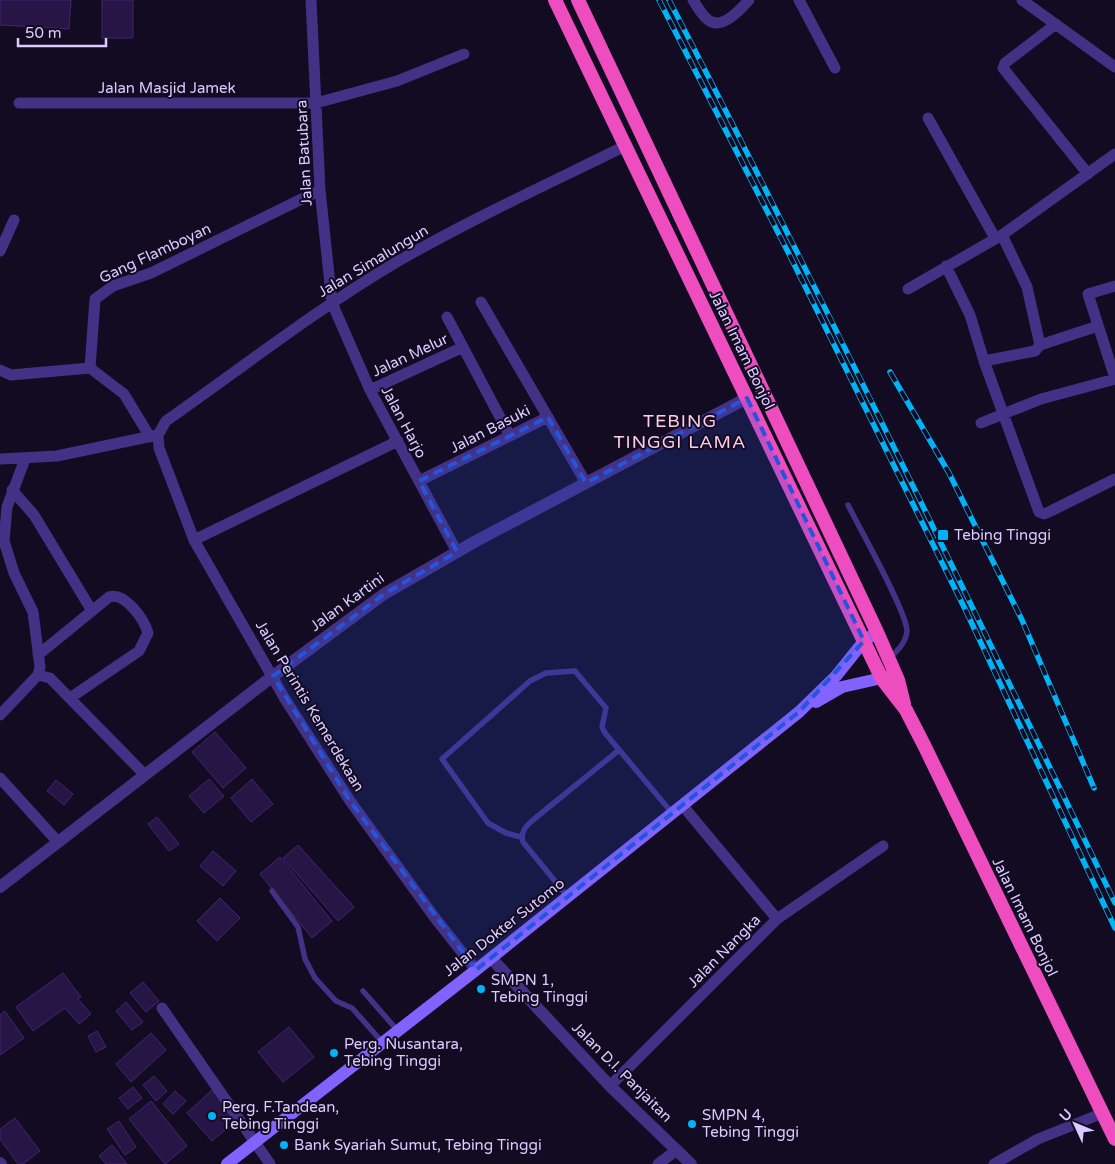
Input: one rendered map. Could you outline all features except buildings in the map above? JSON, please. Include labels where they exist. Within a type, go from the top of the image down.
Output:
[{"type":"highway","name":"Jalan Imam Bonjol","points":[[555,0],[864,641],[889,676],[1115,1139]]},
{"type":"highway","name":"Jalan Imam Bonjol","points":[[578,0],[877,632],[889,659],[889,676]]},
{"type":"main road","name":"Jalan Dokter Sutomo","points":[[226,1164],[476,970],[799,712],[836,676],[864,641],[877,632]]},
{"type":"main road","name":"Jalan Dokter Sutomo","points":[[799,712],[842,687],[889,676]]},
{"type":"street","name":"Jalan Batubara","points":[[311,0],[320,190],[332,303]]},
{"type":"street","points":[[693,0],[705,17],[709,21],[714,22],[734,16],[749,0]]},
{"type":"street","points":[[799,0],[835,68]]},
{"type":"street","points":[[1022,0],[1115,67]]},
{"type":"street","points":[[1056,24],[1005,63],[1003,68],[1088,174]]},
{"type":"street","name":"Jalan Masjid Jamek","points":[[19,103],[316,103],[397,81],[464,54]]},
{"type":"street","points":[[928,118],[1027,287],[1040,345]]},
{"type":"street","name":"Jalan Simalungun","points":[[154,436],[176,414],[332,303],[444,236],[625,146]]},
{"type":"street","points":[[908,289],[998,237],[1115,154]]},
{"type":"street","name":"Gang Flamboyan","points":[[90,368],[95,299],[102,292],[113,286],[151,273],[320,190]]},
{"type":"street","points":[[0,251],[14,220]]},
{"type":"street","points":[[946,266],[970,315],[1030,494],[1039,512],[1044,514],[1051,511],[1115,479]]},
{"type":"street","points":[[981,423],[1041,399],[1115,378],[1088,294],[1115,286]]},
{"type":"street","points":[[481,302],[586,483]]},
{"type":"street","name":"Jalan Harjo","points":[[332,303],[370,390],[457,552]]},
{"type":"street","points":[[447,317],[510,436]]},
{"type":"street","points":[[984,361],[1036,351],[1040,345],[1098,326]]},
{"type":"street","name":"Jalan Melur","points":[[370,390],[463,346]]},
{"type":"street","points":[[0,370],[11,375],[90,368],[124,394],[154,436],[57,456],[0,459]]},
{"type":"street","points":[[747,398],[763,389]]},
{"type":"street","name":"Jalan Kartini","points":[[0,887],[273,676],[384,594],[457,552],[747,398]]},
{"type":"street","name":"Jalan Basuki","points":[[419,482],[548,417]]},
{"type":"street","name":"Jalan Perintis Kemerdekaan","points":[[154,436],[194,540],[285,699],[350,801],[435,918],[476,970]]},
{"type":"street","points":[[194,540],[398,441]]},
{"type":"street","points":[[0,716],[38,675],[38,655],[33,612],[14,573],[4,541],[7,507],[24,459]]},
{"type":"street","points":[[12,490],[34,515],[92,611]]},
{"type":"street","points":[[38,655],[109,597],[115,595],[123,598],[145,624],[148,632],[140,652],[70,698]]},
{"type":"street","points":[[38,675],[50,678],[145,775]]},
{"type":"street","points":[[0,778],[58,842]]},
{"type":"street","name":"Jalan Nangka","points":[[610,1086],[777,919],[678,810]]},
{"type":"street","points":[[777,919],[883,846]]},
{"type":"street","name":"Jalan D.I. Panjaitan","points":[[491,958],[610,1086],[691,1164]]},
{"type":"street","points":[[162,1008],[270,1164]]},
{"type":"street","points":[[994,1164],[1038,1139],[1103,1113]]},
{"type":"street","points":[[658,1164],[677,1150]]},
{"type":"lane","points":[[848,506],[896,600],[907,629],[900,648],[889,659]]},
{"type":"lane","points":[[521,837],[506,833],[488,823],[442,759],[530,681],[546,673],[570,670],[575,672],[606,708],[602,727],[619,750],[678,810]]},
{"type":"lane","points":[[568,897],[523,842],[521,837],[524,828],[619,750]]},
{"type":"lane","points":[[272,891],[298,927],[305,959],[315,978],[336,1001],[352,1008],[383,1043]]},
{"type":"lane","points":[[363,991],[398,1031]]},
{"type":"highlighted area","points":[[747,398],[864,641],[799,712],[476,970],[350,801],[273,676],[384,594],[457,552],[419,481],[548,417],[586,483]]},
{"type":"railway","points":[[659,0],[790,256],[965,609],[1115,928]]},
{"type":"railway","points":[[669,0],[895,450],[1115,903]]},
{"type":"railway","points":[[890,372],[949,473],[1022,620],[1094,788]]},
{"type":"place","name":"Tebing Tinggi","points":[[943,535]]},
{"type":"place","name":"SMPN 1, Tebing Tinggi","points":[[481,989]]},
{"type":"place","name":"Perg. Nusantara, Tebing Tinggi","points":[[334,1053]]},
{"type":"place","name":"Perg. F.Tandean, Tebing Tinggi","points":[[212,1116]]},
{"type":"place","name":"SMPN 4, Tebing Tinggi","points":[[692,1124]]},
{"type":"place","name":"Bank Syariah Sumut, Tebing Tinggi","points":[[284,1145]]},
{"type":"district","name":"TEBING TINGGI LAMA","points":[[680,431]]}]
